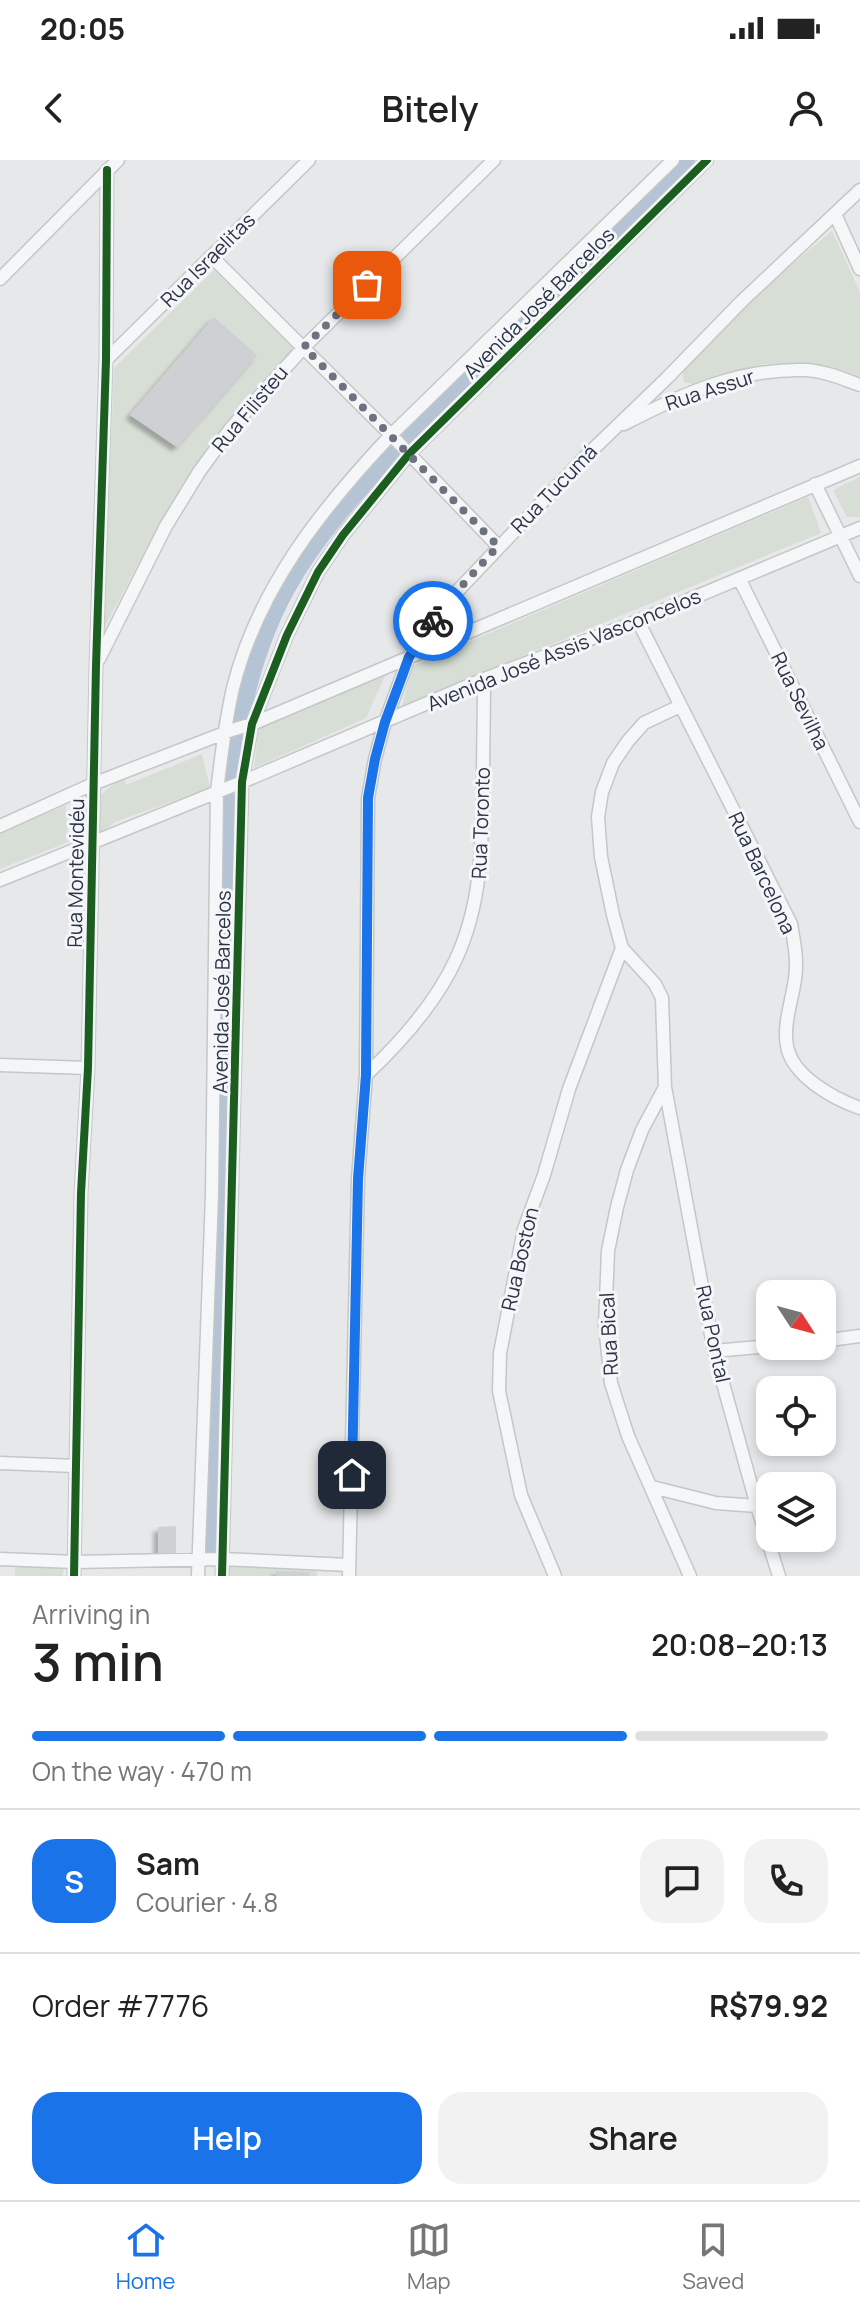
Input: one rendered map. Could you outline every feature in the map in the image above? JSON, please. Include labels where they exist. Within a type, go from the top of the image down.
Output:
[{"type":"street","points":[[1,275],[118,160]]},
{"type":"street","name":"Rua Israelitas","points":[[106,360],[309,160]]},
{"type":"street","name":"Rua Filisteu","points":[[96,666],[166,526],[231,428],[304,347],[494,160]]},
{"type":"street","name":"Avenida José Barcelos","points":[[222,1576],[211,1559],[212,1195],[231,787],[238,728],[234,686],[244,653],[277,581],[298,545],[348,481],[400,445],[681,166],[707,160]]},
{"type":"street","name":"Avenida José Barcelos","points":[[198,1576],[211,1559],[231,787],[238,728],[318,572],[400,445],[681,166]]},
{"type":"street","name":"Rua Montevidéu","points":[[74,1576],[81,1193],[88,1068],[106,360],[107,170]]},
{"type":"street","name":"Rua Tucumá","points":[[349,1570],[358,1179],[366,1075],[368,798],[385,722],[409,657],[449,600],[498,546],[742,301],[860,190]]},
{"type":"street","points":[[835,214],[860,269]]},
{"type":"street","points":[[211,256],[498,546]]},
{"type":"street","name":"Rua Assur","points":[[611,431],[675,397],[738,376],[807,370],[860,385]]},
{"type":"street","points":[[667,378],[675,397]]},
{"type":"street","points":[[0,826],[93,784],[238,728],[860,466]]},
{"type":"street","points":[[815,484],[860,576]]},
{"type":"street","name":"Avenida José Assis Vasconcelos","points":[[0,880],[231,787],[484,679],[638,621],[860,528]]},
{"type":"street","name":"Rua Sevilha","points":[[740,580],[860,822]]},
{"type":"street","name":"Rua Barcelona","points":[[638,621],[791,924],[796,948],[796,976],[787,1021],[787,1047],[794,1065],[826,1091],[860,1108]]},
{"type":"street","name":"Rua Toronto","points":[[366,1075],[412,1027],[440,988],[456,959],[471,918],[478,891],[482,852],[484,679]]},
{"type":"street","points":[[665,1087],[662,998],[655,984],[622,948],[601,857],[598,817],[602,792],[613,763],[628,741],[644,723],[680,706]]},
{"type":"street","name":"Rua Boston","points":[[555,1576],[521,1495],[499,1391],[500,1353],[524,1229],[544,1175],[569,1089],[622,948]]},
{"type":"street","points":[[0,1065],[88,1068]]},
{"type":"street","name":"Rua Pontal","points":[[665,1087],[714,1351],[756,1502]]},
{"type":"street","name":"Rua Bical","points":[[665,1087],[642,1130],[627,1170],[608,1251],[605,1325],[611,1383],[628,1436],[690,1576]]},
{"type":"street","points":[[836,1339],[860,1336]]},
{"type":"street","points":[[714,1351],[756,1347]]},
{"type":"street","points":[[0,1463],[75,1466]]},
{"type":"street","points":[[652,1487],[716,1503],[756,1506]]},
{"type":"street","name":"Rua Pontal","points":[[771,1552],[779,1576]]},
{"type":"street","points":[[0,1559],[75,1562],[211,1559],[349,1570]]},
{"type":"shaded area","points":[[832,231],[860,292],[860,376],[808,363],[763,364],[697,385],[684,382],[682,368],[746,303]]},
{"type":"shaded area","points":[[214,270],[294,349],[220,431],[162,519],[104,628],[114,368]]},
{"type":"shaded area","points":[[860,477],[860,517],[847,517],[833,490]]},
{"type":"shaded area","points":[[808,497],[821,533],[402,706],[412,666]]},
{"type":"shaded area","points":[[385,676],[366,718],[254,768],[259,725]]},
{"type":"shaded area","points":[[202,754],[210,788],[115,822],[99,835],[101,795],[124,775],[126,785]]},
{"type":"shaded area","points":[[66,805],[68,842],[0,869],[0,832]]},
{"type":"shaded area","points":[[15,1562],[64,1565],[63,1576],[15,1576]]},
{"type":"shaded area","points":[[227,1565],[317,1567],[317,1576],[227,1576]]},
{"type":"building","points":[[214,317],[257,355],[177,447],[130,415]]},
{"type":"building","points":[[176,1526],[176,1553],[158,1553],[158,1527]]},
{"type":"building","points":[[276,1571],[310,1572],[310,1576],[276,1576]]},
{"type":"waterway","points":[[218,1187],[228,773],[243,697],[267,624],[307,551],[348,498],[418,423],[684,160]]},
{"type":"waterway","points":[[209,1546],[218,1204]]},
{"type":"cycle path","points":[[222,1576],[242,782],[252,724],[287,635],[318,572],[343,535],[409,454],[707,160]]},
{"type":"cycle path","points":[[74,1576],[81,1193],[88,1068],[106,360],[107,170]]},
{"type":"way so far","points":[[367,285],[304,347],[498,546],[433,621]]},
{"type":"route","points":[[352,1475],[358,1179],[366,1075],[368,798],[385,722],[409,657],[433,621]]}]
